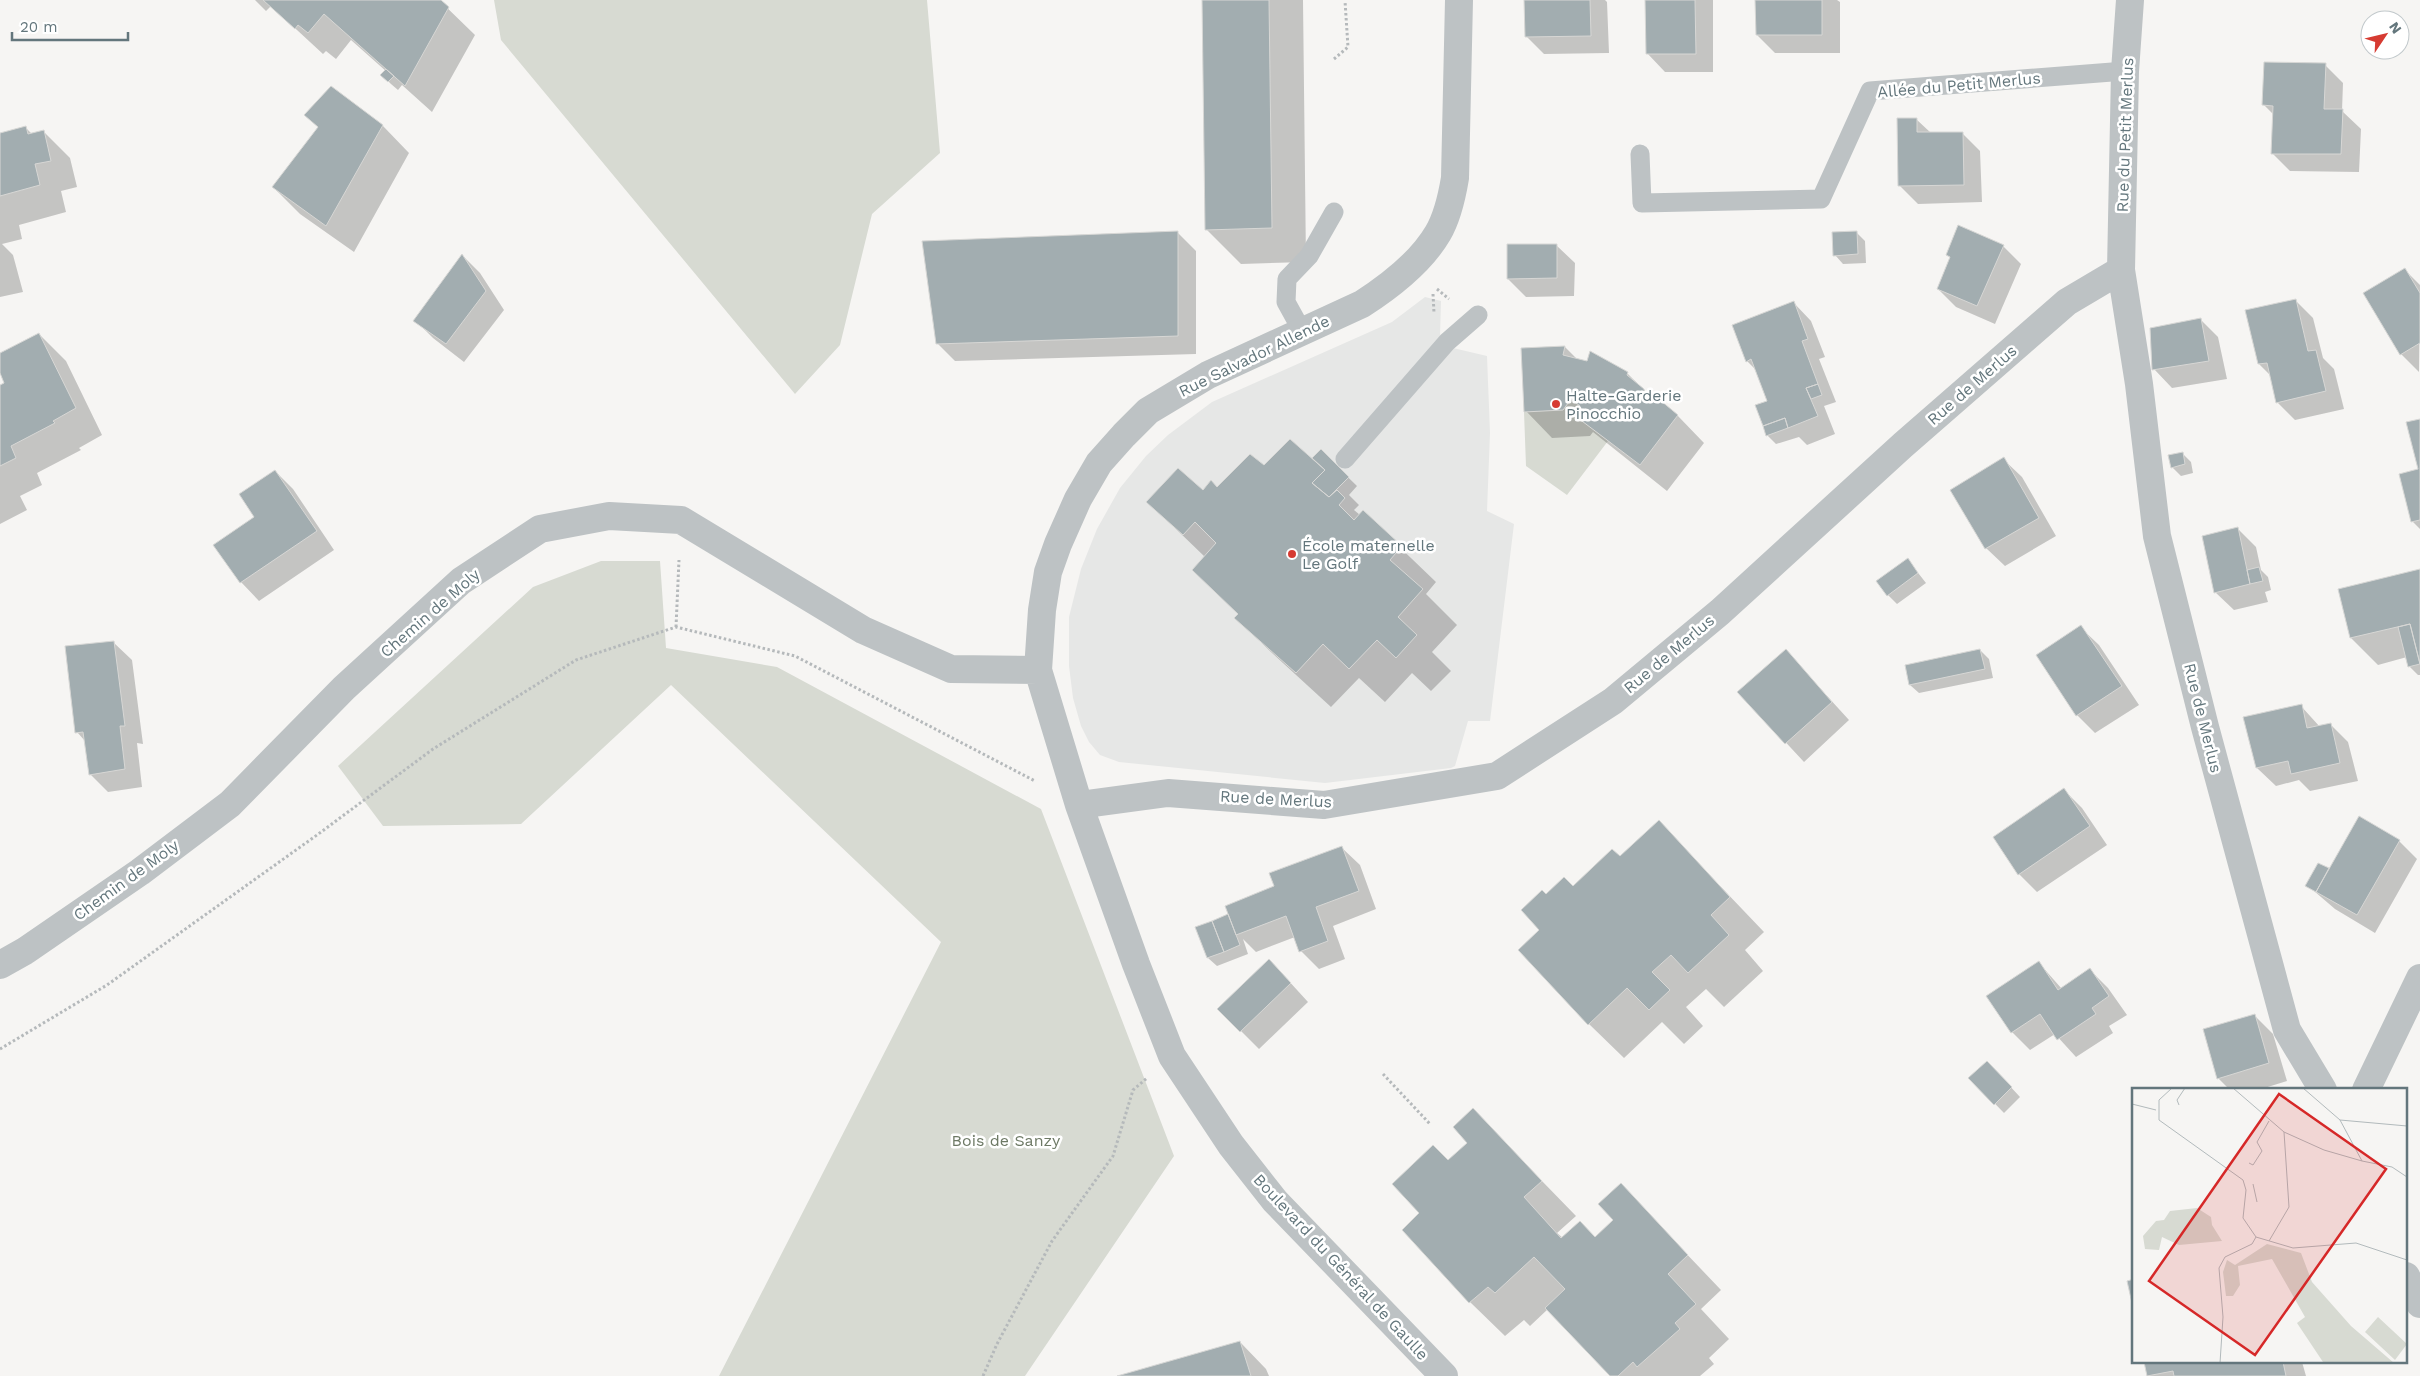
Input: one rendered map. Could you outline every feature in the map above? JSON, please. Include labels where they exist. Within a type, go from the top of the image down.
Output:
[{"type":"street","name":"Rue Salvador Allende","points":[[1079,804],[1038,670],[1042,610],[1048,572],[1078,499],[1099,463],[1124,434],[1164,400],[1208,375],[1362,304],[1380,292],[1410,266],[1438,233],[1450,204],[1455,178],[1459,0]]},
{"type":"street","name":"Rue du Petit Merlus","points":[[2121,270],[2126,71],[2130,0]]},
{"type":"street","name":"Rue de Merlus","points":[[1079,804],[1168,793],[1324,805],[1497,776],[1613,701],[1720,612],[1903,445],[2067,302],[2121,270],[2139,384],[2158,536],[2204,727],[2287,1030],[2322,1088]]},
{"type":"street","name":"Chemin de Moly","points":[[0,965],[26,951],[140,872],[230,804],[344,688],[461,582],[540,529],[609,516],[681,520],[863,630],[951,669],[1038,670]]},
{"type":"street","name":"Boulevard du Général de Gaulle","points":[[1079,804],[1136,964],[1172,1056],[1231,1145],[1275,1201],[1444,1376]]},
{"type":"street","points":[[2367,1088],[2420,978]]},
{"type":"street","points":[[2408,1280],[2420,1304]]},
{"type":"lane","name":"Allée du Petit Merlus","points":[[1640,154],[1642,203],[1822,199],[1870,91],[2126,71]]},
{"type":"lane","points":[[1302,331],[1286,302],[1287,279],[1310,256],[1334,212]]},
{"type":"lane","points":[[1345,459],[1447,342],[1478,315]]},
{"type":"path","points":[[1334,59],[1348,48],[1345,1]]},
{"type":"path","points":[[676,627],[681,520]]},
{"type":"path","points":[[0,1048],[107,985],[441,743],[576,660],[676,627],[795,656],[1079,804]]},
{"type":"path","points":[[984,1376],[997,1344],[1052,1241],[1113,1156],[1133,1090],[1172,1056]]},
{"type":"path","points":[[1383,1074],[1430,1124]]},
{"type":"shaded area","points":[[1425,297],[1441,301],[1440,336],[1453,348],[1487,356],[1490,433],[1487,511],[1514,524],[1490,721],[1468,721],[1455,766],[1451,768],[1325,783],[1119,762],[1100,755],[1089,742],[1081,726],[1073,698],[1069,666],[1069,617],[1081,569],[1097,529],[1120,488],[1146,456],[1168,435],[1212,402],[1392,322]]},
{"type":"green space","points":[[494,0],[927,0],[940,153],[872,214],[840,345],[795,394],[501,40]]},
{"type":"green space","points":[[1571,399],[1580,406],[1574,415],[1608,441],[1567,495],[1526,466],[1524,412],[1563,410]]},
{"type":"green space","name":"Bois de Sanzy","points":[[601,561],[660,561],[666,648],[777,667],[1041,809],[1174,1156],[1025,1376],[719,1376],[941,942],[671,685],[521,824],[383,826],[338,766],[533,587]]},
{"type":"building","points":[[263,0],[441,0],[449,7],[405,86],[324,14],[308,33],[298,25],[295,29]]},
{"type":"building","points":[[1202,0],[1269,0],[1272,228],[1205,230]]},
{"type":"building","points":[[1524,0],[1590,0],[1591,36],[1525,37]]},
{"type":"building","points":[[1645,0],[1695,0],[1696,54],[1646,54]]},
{"type":"building","points":[[1755,0],[1822,0],[1822,35],[1756,35]]},
{"type":"building","points":[[2264,62],[2326,63],[2324,109],[2343,109],[2341,154],[2271,154],[2273,106],[2262,105]]},
{"type":"building","points":[[386,69],[394,76],[388,82],[380,75]]},
{"type":"building","points":[[331,86],[383,125],[326,226],[272,187],[318,127],[304,115]]},
{"type":"building","points":[[1897,118],[1917,118],[1917,132],[1963,132],[1964,185],[1898,186]]},
{"type":"building","points":[[26,126],[28,134],[44,130],[51,161],[35,164],[40,185],[0,196],[0,133]]},
{"type":"building","points":[[1958,225],[2004,245],[1977,306],[1937,289],[1950,257],[1946,255]]},
{"type":"building","points":[[1178,231],[1178,336],[936,344],[922,241]]},
{"type":"building","points":[[1857,231],[1858,254],[1833,256],[1832,232]]},
{"type":"building","points":[[1507,244],[1557,244],[1557,278],[1507,279]]},
{"type":"building","points":[[462,254],[486,291],[446,344],[413,321]]},
{"type":"building","points":[[2405,268],[2420,293],[2420,343],[2400,355],[2363,293]]},
{"type":"building","points":[[2296,299],[2308,351],[2316,350],[2326,391],[2276,403],[2267,363],[2258,364],[2245,310]]},
{"type":"building","points":[[1794,301],[1808,339],[1802,341],[1818,384],[1806,388],[1818,416],[1788,428],[1785,418],[1763,426],[1755,405],[1767,401],[1751,359],[1746,362],[1732,325]]},
{"type":"building","points":[[2201,318],[2209,361],[2152,370],[2150,328]]},
{"type":"building","points":[[39,333],[76,408],[53,421],[55,423],[11,446],[16,458],[0,466],[0,385],[4,383],[0,373],[0,353]]},
{"type":"building","points":[[1565,346],[1563,355],[1587,361],[1590,351],[1628,372],[1627,375],[1644,389],[1646,402],[1660,400],[1678,415],[1640,465],[1574,415],[1580,406],[1571,399],[1563,410],[1524,412],[1521,348]]},
{"type":"building","points":[[1818,384],[1822,395],[1811,399],[1806,388]]},
{"type":"building","points":[[1785,418],[1788,428],[1766,436],[1763,426]]},
{"type":"building","points":[[2420,419],[2420,520],[2411,522],[2399,474],[2418,469],[2406,422]]},
{"type":"building","points":[[1290,439],[1325,470],[1312,483],[1329,497],[1337,490],[1345,498],[1339,505],[1354,520],[1363,510],[1402,546],[1390,560],[1423,589],[1398,617],[1417,635],[1396,658],[1377,640],[1349,669],[1323,644],[1296,673],[1234,618],[1238,614],[1192,570],[1216,543],[1195,522],[1183,535],[1146,502],[1178,468],[1203,490],[1211,480],[1217,487],[1250,454],[1264,465]]},
{"type":"building","points":[[1321,449],[1349,477],[1329,497],[1312,483],[1325,470],[1312,458]]},
{"type":"building","points":[[2183,452],[2185,464],[2171,468],[2168,455]]},
{"type":"building","points":[[2004,457],[2039,518],[1985,549],[1950,490]]},
{"type":"building","points":[[275,470],[317,531],[240,583],[213,545],[254,517],[239,494]]},
{"type":"building","points":[[2238,527],[2250,584],[2214,593],[2202,536]]},
{"type":"building","points":[[1908,558],[1918,573],[1887,596],[1876,581]]},
{"type":"building","points":[[2259,567],[2263,581],[2250,584],[2247,570]]},
{"type":"building","points":[[2420,569],[2420,664],[2410,624],[2350,638],[2338,589]]},
{"type":"building","points":[[2410,624],[2420,664],[2408,667],[2398,627]]},
{"type":"building","points":[[2081,625],[2122,686],[2076,716],[2036,655]]},
{"type":"building","points":[[114,641],[125,726],[120,726],[125,769],[89,775],[83,732],[75,733],[65,646]]},
{"type":"building","points":[[1786,649],[1832,702],[1785,744],[1737,692]]},
{"type":"building","points":[[1980,649],[1985,669],[1909,685],[1905,665]]},
{"type":"building","points":[[2302,704],[2307,728],[2331,723],[2340,763],[2291,774],[2288,761],[2256,768],[2243,717]]},
{"type":"building","points":[[2064,788],[2090,826],[2018,875],[1993,837]]},
{"type":"building","points":[[2359,816],[2400,840],[2357,915],[2316,892]]},
{"type":"building","points":[[1659,820],[1730,897],[1711,915],[1729,935],[1688,973],[1671,955],[1652,972],[1670,990],[1649,1010],[1627,988],[1588,1025],[1518,950],[1539,930],[1521,910],[1542,890],[1546,894],[1564,877],[1573,886],[1612,849],[1620,856]]},
{"type":"building","points":[[1342,846],[1359,891],[1316,907],[1328,941],[1299,952],[1286,916],[1236,935],[1225,906],[1274,886],[1269,873]]},
{"type":"building","points":[[2318,863],[2329,868],[2316,892],[2305,886]]},
{"type":"building","points":[[1228,914],[1240,945],[1224,952],[1212,921]]},
{"type":"building","points":[[1212,921],[1224,952],[1207,958],[1195,927]]},
{"type":"building","points":[[1269,959],[1291,983],[1240,1032],[1217,1009]]},
{"type":"building","points":[[2039,961],[2058,990],[2090,968],[2109,996],[2092,1008],[2096,1014],[2057,1040],[2040,1014],[2011,1033],[1986,996]]},
{"type":"building","points":[[2255,1014],[2269,1063],[2217,1079],[2203,1029]]},
{"type":"building","points":[[1987,1061],[2012,1087],[1994,1105],[1968,1078]]},
{"type":"building","points":[[1473,1108],[1542,1181],[1524,1197],[1561,1238],[1580,1221],[1595,1237],[1613,1220],[1598,1204],[1621,1183],[1688,1255],[1668,1274],[1696,1304],[1675,1323],[1680,1329],[1637,1367],[1633,1362],[1618,1376],[1610,1376],[1545,1308],[1565,1289],[1534,1257],[1495,1293],[1488,1287],[1469,1303],[1402,1230],[1419,1213],[1392,1184],[1433,1145],[1448,1160],[1467,1143],[1453,1127]]},
{"type":"building","points":[[2132,1280],[2132,1303],[2127,1281]]},
{"type":"building","points":[[1240,1341],[1251,1376],[1117,1376]]},
{"type":"building","points":[[2144,1364],[2283,1364],[2286,1376],[2174,1376],[2173,1371],[2147,1376]]},
{"type":"place","name":"Halte-Garderie Pinocchio","points":[[1556,404]]},
{"type":"place","name":"École maternelle Le Golf","points":[[1292,554]]}]
